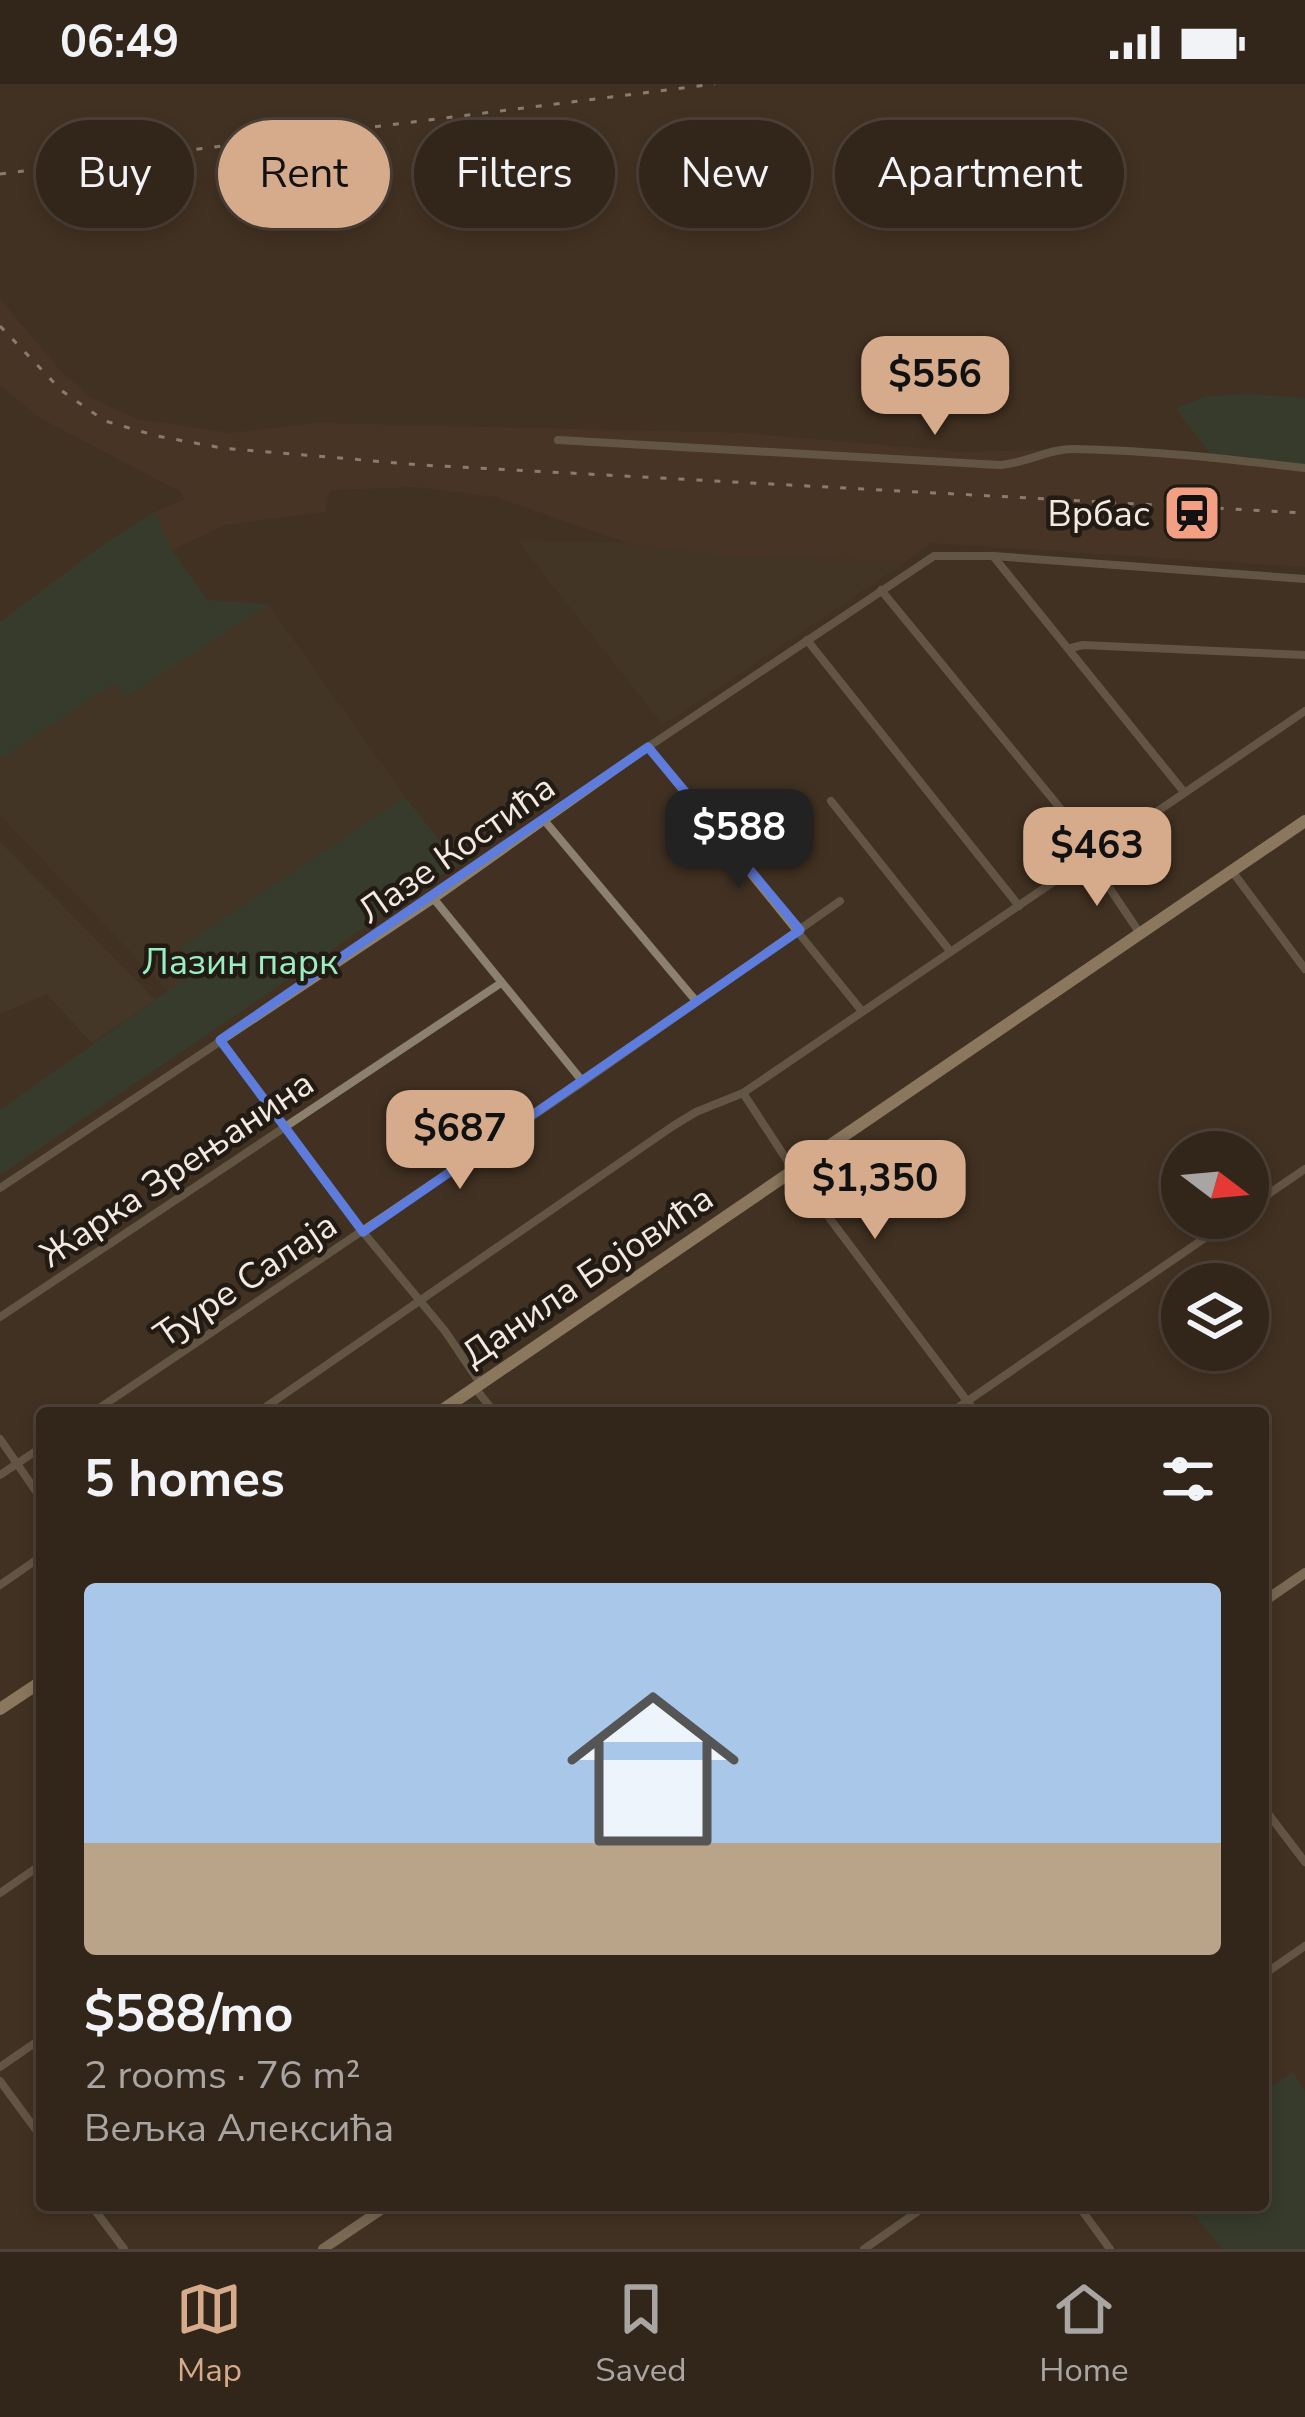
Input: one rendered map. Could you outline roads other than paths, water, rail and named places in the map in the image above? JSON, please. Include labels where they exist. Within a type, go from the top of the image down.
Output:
[{"type":"main road","name":"Данила Бојовића","points":[[447,1407],[1305,821]]},
{"type":"main road","points":[[0,1709],[36,1685]]},
{"type":"street","points":[[557,440],[999,465],[1071,449],[1305,468]]},
{"type":"street","name":"Лазе Костића","points":[[0,1188],[926,560],[944,554],[993,556]]},
{"type":"street","points":[[993,556],[1305,579]]},
{"type":"street","points":[[993,556],[1184,792]]},
{"type":"street","points":[[881,590],[1093,856],[1141,935]]},
{"type":"street","points":[[807,640],[1019,906]]},
{"type":"street","points":[[1071,649],[1083,645],[1305,655]]},
{"type":"street","points":[[266,1407],[673,1126],[743,1093],[1305,711]]},
{"type":"street","points":[[648,747],[862,1010]]},
{"type":"street","points":[[831,801],[950,951]]},
{"type":"street","points":[[544,820],[696,1001]]},
{"type":"street","points":[[1232,872],[1305,970]]},
{"type":"street","points":[[434,898],[584,1082]]},
{"type":"street","name":"Ђуре Салаја","points":[[101,1407],[584,1082],[840,901]]},
{"type":"street","name":"Жарка Зрењанина","points":[[0,1317],[501,983]]},
{"type":"street","points":[[220,1040],[363,1232],[422,1300],[491,1407]]},
{"type":"street","points":[[743,1093],[794,1171],[971,1407]]},
{"type":"street","points":[[1269,1194],[1305,1169]]},
{"type":"street","points":[[959,1407],[1204,1239]]},
{"type":"street","points":[[0,1439],[36,1491]]},
{"type":"street","points":[[0,1475],[36,1451]]},
{"type":"street","points":[[0,1585],[36,1560]]},
{"type":"street","points":[[1269,1598],[1305,1573]]},
{"type":"street","points":[[1269,1815],[1305,1862]]},
{"type":"street","points":[[0,1893],[36,1868]]},
{"type":"street","points":[[1269,1971],[1305,1946]]},
{"type":"street","points":[[0,2067],[36,2042]]},
{"type":"street","points":[[0,2081],[36,2130]]},
{"type":"street","points":[[96,2211],[124,2249]]},
{"type":"street","points":[[322,2249],[379,2211]]},
{"type":"street","points":[[864,2249],[918,2211]]},
{"type":"street","points":[[1082,2211],[1110,2249]]},
{"type":"railway","points":[[0,174],[715,84]]},
{"type":"railway","points":[[0,326],[62,391],[105,421],[222,448],[421,465],[1305,513]]},
{"type":"place","name":"Врбас","points":[[1192,513]]},
{"type":"park label","name":"Лазин парк","points":[[240,961]]}]
